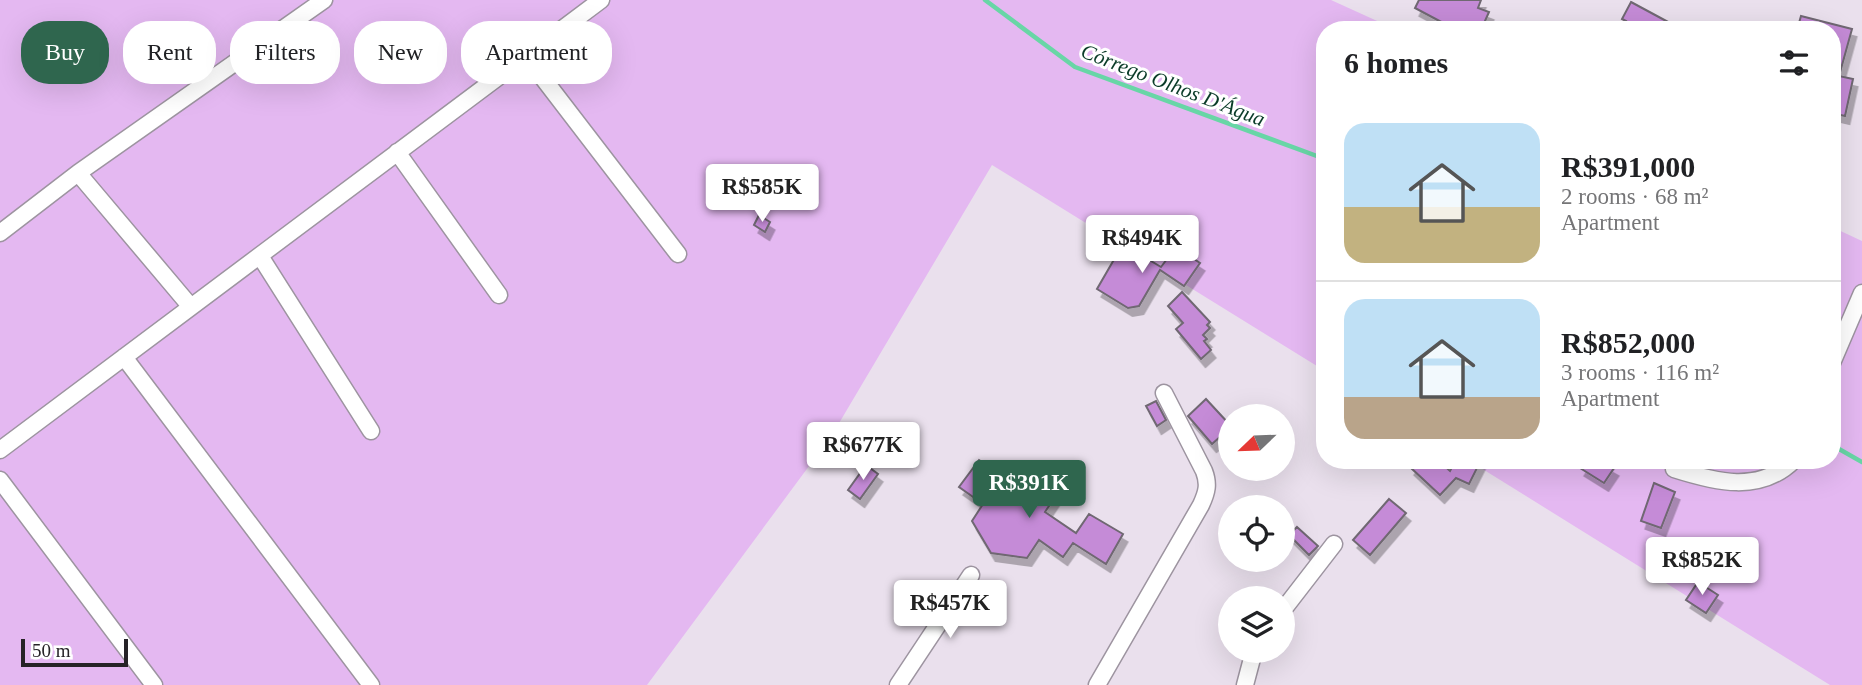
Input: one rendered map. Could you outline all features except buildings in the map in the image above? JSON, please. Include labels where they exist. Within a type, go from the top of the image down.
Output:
[{"type":"street","points":[[0,233],[78,173],[324,0]]},
{"type":"street","points":[[573,21],[601,0]]},
{"type":"street","points":[[0,450],[488,84]]},
{"type":"street","points":[[547,84],[678,254]]},
{"type":"street","points":[[397,152],[499,295]]},
{"type":"street","points":[[78,173],[191,307]]},
{"type":"street","points":[[260,256],[371,431]]},
{"type":"street","points":[[1841,342],[1862,293]]},
{"type":"street","points":[[124,357],[371,685]]},
{"type":"street","points":[[1097,685],[1207,489],[1204,471],[1164,393]]},
{"type":"street","points":[[1674,469],[1700,477],[1749,483],[1769,478],[1783,469]]},
{"type":"street","points":[[0,480],[154,685]]},
{"type":"street","points":[[1295,594],[1334,544]]},
{"type":"street","points":[[898,685],[971,575]]},
{"type":"street","points":[[1245,685],[1251,663]]},
{"type":"shaded area","points":[[0,0],[1331,0],[1377,21],[1316,21],[1316,365],[992,165],[832,435],[647,685],[0,685]]},
{"type":"shaded area","points":[[1841,231],[1862,241],[1862,685],[1830,685],[1482,469],[1841,469]]},
{"type":"waterway","name":"Córrego Olhos D'Água","points":[[985,0],[1075,67],[1316,156]]},
{"type":"waterway","name":"Córrego Olhos D'Água","points":[[1841,450],[1862,462]]}]
